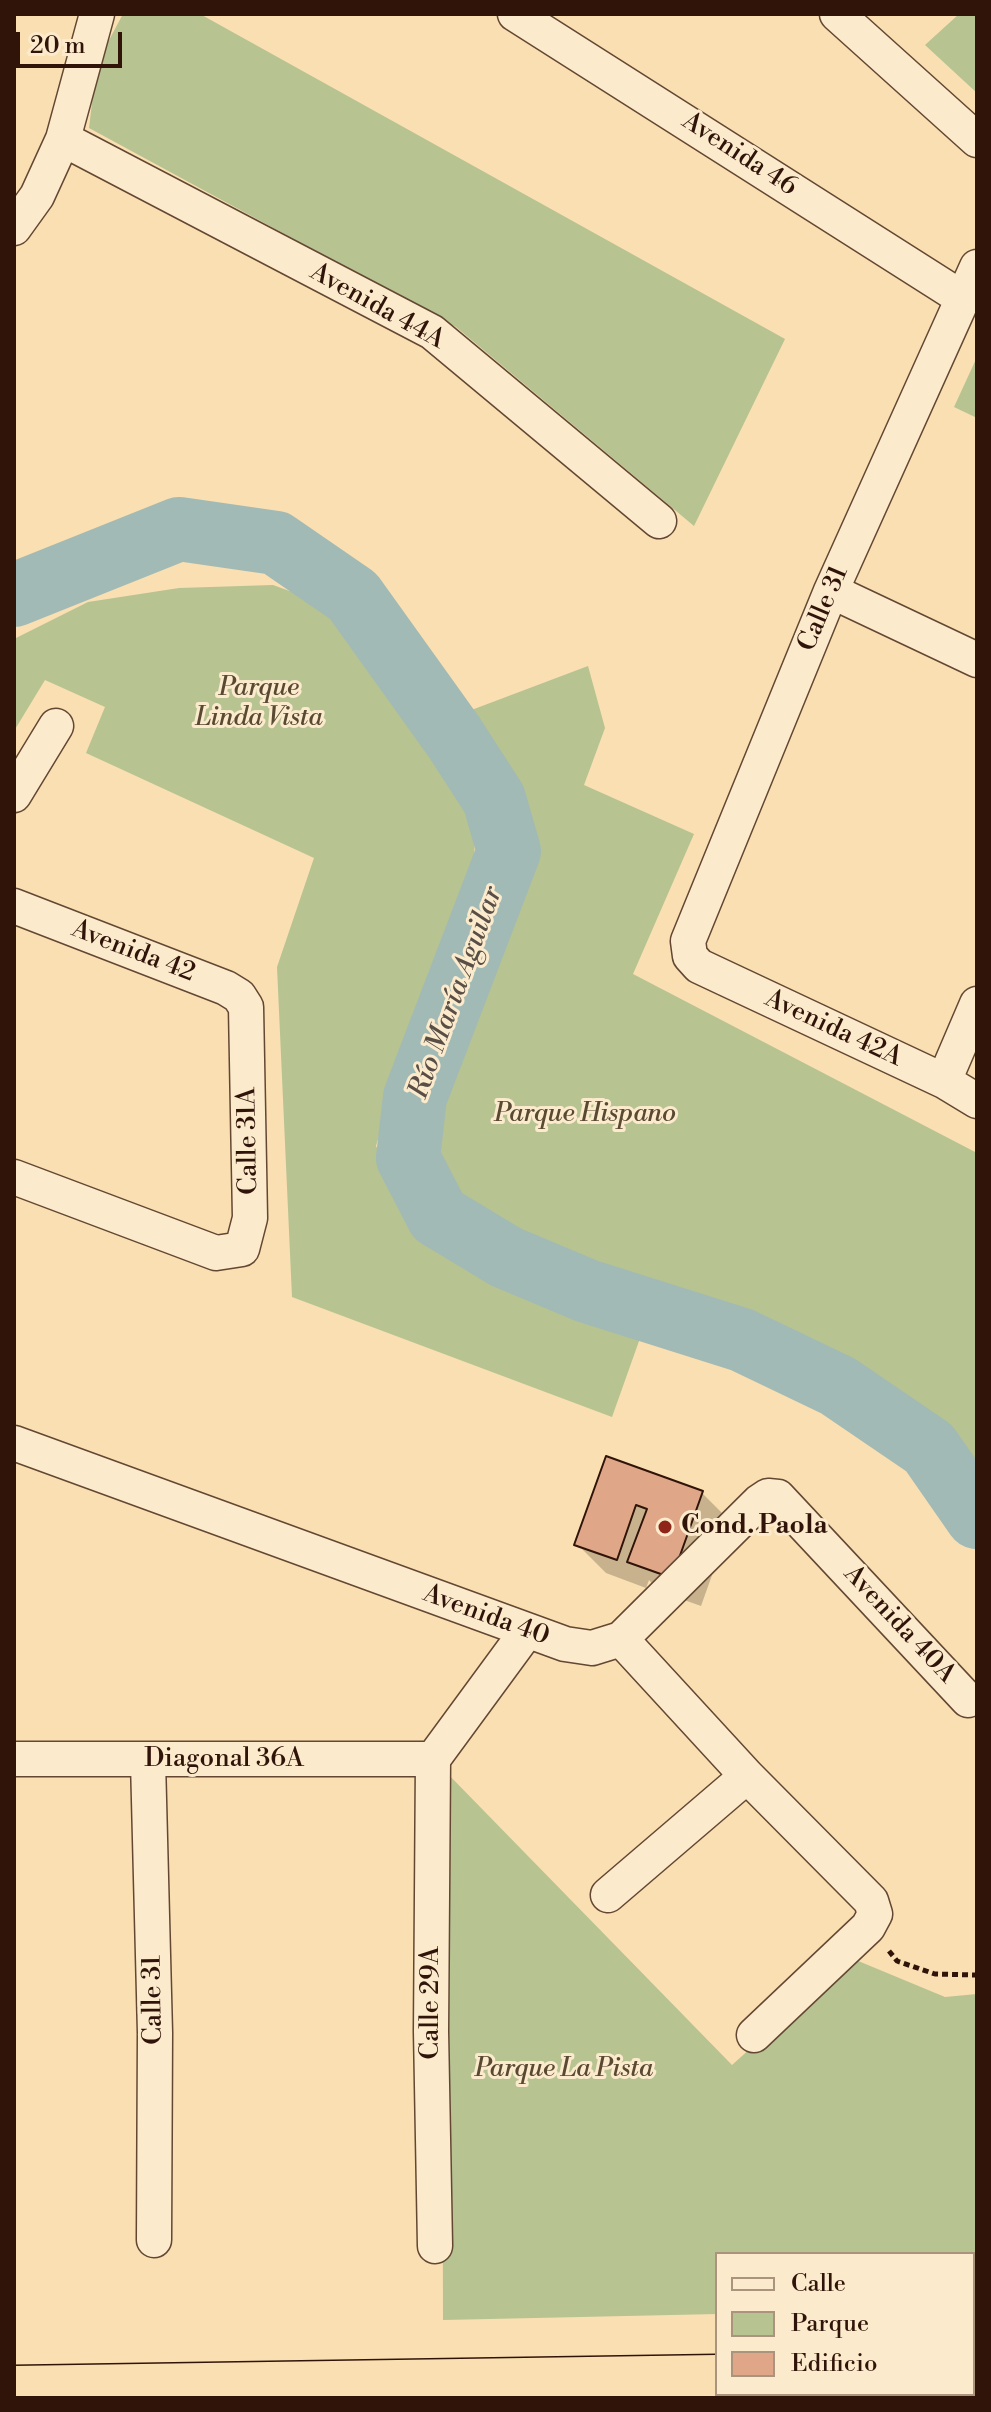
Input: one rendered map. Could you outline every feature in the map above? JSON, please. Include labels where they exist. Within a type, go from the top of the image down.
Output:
[{"type":"highway","points":[[14,2388],[715,2377]]},
{"type":"street","points":[[14,228],[37,196],[63,139],[97,14]]},
{"type":"street","name":"Avenida 46","points":[[515,14],[962,298]]},
{"type":"street","points":[[837,14],[977,140]]},
{"type":"street","name":"Avenida 44A","points":[[63,139],[432,332],[659,521]]},
{"type":"street","name":"Calle 31","points":[[690,956],[688,941],[831,591],[977,267]]},
{"type":"street","points":[[831,591],[977,660]]},
{"type":"street","points":[[14,795],[56,726]]},
{"type":"street","name":"Avenida 42","points":[[14,906],[226,988],[239,996],[246,1007]]},
{"type":"street","name":"Avenida 42A","points":[[690,956],[699,966],[944,1081],[977,1101]]},
{"type":"street","points":[[944,1081],[977,1004]]},
{"type":"street","name":"Calle 31A","points":[[14,1177],[216,1253],[242,1249],[250,1218],[246,1007]]},
{"type":"street","name":"Avenida 40","points":[[14,1443],[565,1644],[592,1648],[621,1639]]},
{"type":"street","name":"Avenida 40A","points":[[621,1639],[759,1502],[768,1496],[778,1497],[968,1700]]},
{"type":"street","points":[[433,1759],[527,1631]]},
{"type":"street","points":[[621,1639],[870,1914],[754,2035]]},
{"type":"street","name":"Diagonal 36A","points":[[14,1759],[433,1759]]},
{"type":"street","name":"Calle 29A","points":[[433,1759],[431,2031],[435,2246]]},
{"type":"street","name":"Calle 31","points":[[148,1761],[155,2033],[154,2240]]},
{"type":"street","points":[[608,1895],[747,1776]]},
{"type":"path","points":[[870,1914],[897,1961],[935,1974],[977,1975]]},
{"type":"green space","points":[[123,14],[200,14],[785,339],[694,526],[456,327],[89,128],[94,86],[108,42]]},
{"type":"green space","points":[[959,14],[977,14],[977,93],[925,45]]},
{"type":"green space","points":[[977,357],[977,418],[954,407]]},
{"type":"green space","name":"Parque Linda Vista","points":[[273,585],[328,605],[383,670],[442,759],[475,831],[474,873],[402,1056],[376,1146],[406,1210],[445,1247],[537,1293],[644,1327],[612,1417],[292,1297],[277,967],[314,858],[86,753],[105,707],[45,680],[14,731],[14,639],[88,602],[179,588]]},
{"type":"green space","name":"Parque Hispano","points":[[588,666],[605,728],[584,785],[694,834],[633,974],[977,1153],[977,1497],[941,1443],[857,1381],[749,1329],[515,1248],[448,1209],[418,1149],[428,1096],[521,859],[507,799],[453,717]]},
{"type":"green space","name":"Parque La Pista","points":[[444,1770],[732,2065],[851,1958],[945,1997],[977,1994],[977,2308],[975,2252],[715,2252],[715,2314],[443,2320]]},
{"type":"building","name":"Cond. Paola","points":[[606,1456],[703,1491],[672,1578],[627,1562],[647,1509],[636,1505],[617,1560],[574,1545]]},
{"type":"waterway","name":"Río María Aguilar","points":[[14,595],[179,529],[276,543],[353,596],[454,737],[494,799],[509,851],[415,1097],[408,1158],[438,1216],[506,1257],[587,1291],[742,1340],[838,1386],[929,1448],[977,1517]]},
{"type":"place","name":"Cond. Paola","points":[[665,1527]]}]
